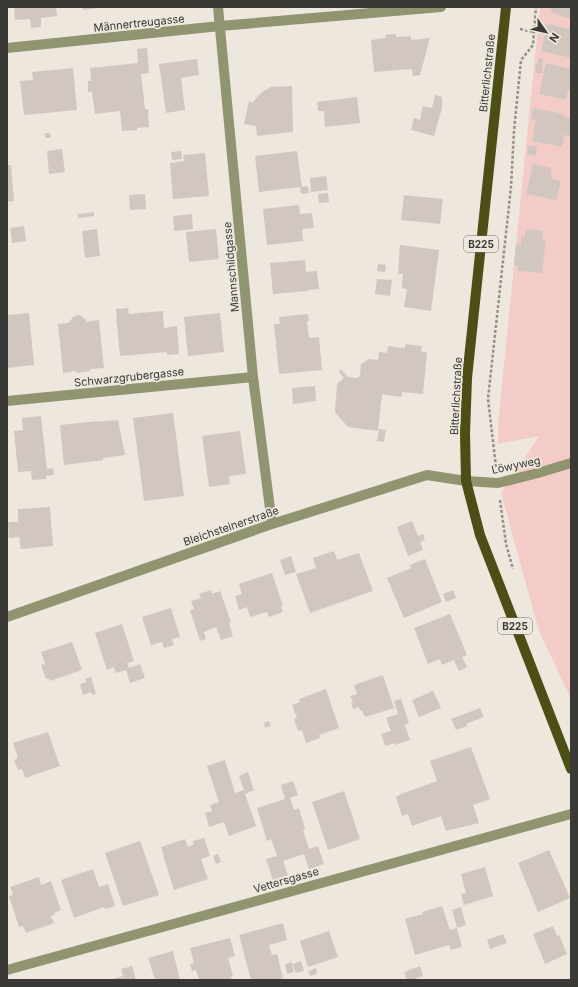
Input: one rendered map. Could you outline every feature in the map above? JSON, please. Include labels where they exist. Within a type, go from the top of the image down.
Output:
[{"type":"main road","name":"Bitterlichstraße","points":[[506,7],[467,378],[465,433],[466,481],[480,535],[571,770]]},
{"type":"street","name":"Mannschildgasse","points":[[218,7],[253,377],[272,524]]},
{"type":"street","name":"Männertreugasse","points":[[7,48],[220,26],[440,7]]},
{"type":"street","name":"Schwarzgrubergasse","points":[[7,401],[253,377]]},
{"type":"street","name":"Löwyweg","points":[[466,481],[498,483],[571,463]]},
{"type":"street","name":"Bleichsteinerstraße","points":[[7,617],[272,524],[427,475],[466,481]]},
{"type":"street","name":"Vettersgasse","points":[[7,970],[571,814]]},
{"type":"path","points":[[514,572],[506,544],[488,399],[511,187],[514,131],[522,60],[533,46],[536,7]]},
{"type":"shaded area","points":[[540,7],[571,7],[571,699],[539,631],[501,493],[539,436],[498,444],[498,424]]},
{"type":"building","points":[[14,7],[56,7],[57,16],[41,18],[41,27],[31,28],[30,19],[15,20]]},
{"type":"building","points":[[83,7],[99,7],[99,8],[83,10]]},
{"type":"building","points":[[552,7],[571,7],[571,19],[550,12]]},
{"type":"building","points":[[547,24],[571,29],[571,58],[541,51]]},
{"type":"building","points":[[396,34],[396,37],[411,36],[411,40],[430,38],[420,75],[413,76],[412,69],[374,72],[371,40],[386,38],[385,35]]},
{"type":"building","points":[[147,48],[149,73],[141,74],[145,109],[148,109],[149,127],[137,128],[137,130],[122,131],[120,111],[95,114],[92,92],[88,92],[88,81],[91,81],[90,68],[138,63],[137,49]]},
{"type":"building","points":[[539,58],[543,59],[542,73],[536,73],[536,64]]},
{"type":"building","points":[[197,59],[199,75],[181,78],[185,110],[166,113],[159,64]]},
{"type":"building","points":[[546,63],[571,69],[571,88],[568,90],[566,100],[539,94]]},
{"type":"building","points":[[73,68],[77,110],[24,115],[20,81],[33,80],[32,72]]},
{"type":"building","points":[[292,86],[293,132],[257,136],[256,126],[244,124],[249,101],[252,103],[262,92],[271,87]]},
{"type":"building","points":[[435,95],[442,97],[442,108],[434,136],[411,130],[414,118],[420,120],[423,106],[432,108]]},
{"type":"building","points":[[357,97],[360,123],[325,127],[324,111],[318,111],[317,102]]},
{"type":"building","points":[[533,108],[564,114],[563,117],[571,118],[571,136],[564,135],[562,147],[532,141],[536,120],[531,119]]},
{"type":"building","points":[[45,133],[50,133],[51,138],[45,138]]},
{"type":"building","points":[[529,145],[537,147],[536,156],[527,154]]},
{"type":"building","points":[[62,149],[65,172],[49,174],[47,151]]},
{"type":"building","points":[[181,151],[182,159],[172,160],[171,152]]},
{"type":"building","points":[[297,151],[302,187],[308,186],[309,193],[301,194],[300,187],[259,192],[255,156]]},
{"type":"building","points":[[205,153],[209,196],[173,199],[170,163],[184,161],[183,155]]},
{"type":"building","points":[[533,164],[552,168],[551,175],[553,179],[561,181],[556,200],[526,194]]},
{"type":"building","points":[[7,165],[11,165],[14,201],[7,202]]},
{"type":"building","points":[[326,176],[328,190],[311,192],[310,178]]},
{"type":"building","points":[[328,193],[329,202],[319,203],[318,194]]},
{"type":"building","points":[[145,194],[146,209],[130,210],[129,195]]},
{"type":"building","points":[[404,195],[443,199],[440,224],[401,220]]},
{"type":"building","points":[[299,205],[300,214],[312,213],[314,228],[302,229],[303,241],[267,245],[263,209]]},
{"type":"building","points":[[94,212],[94,216],[78,218],[78,214]]},
{"type":"building","points":[[192,214],[193,229],[174,231],[173,216]]},
{"type":"building","points":[[24,226],[26,241],[12,243],[10,228]]},
{"type":"building","points":[[97,229],[100,256],[85,258],[82,231]]},
{"type":"building","points":[[216,229],[219,259],[189,262],[186,232]]},
{"type":"building","points":[[525,229],[543,231],[542,239],[546,239],[542,273],[518,271],[518,266],[514,265],[516,244],[521,245],[521,236],[525,237]]},
{"type":"building","points":[[400,245],[439,250],[431,311],[404,307],[407,289],[402,288],[403,274],[398,274]]},
{"type":"building","points":[[305,260],[306,272],[317,271],[319,289],[273,294],[270,263]]},
{"type":"building","points":[[378,264],[386,265],[385,272],[377,271]]},
{"type":"building","points":[[377,279],[392,280],[390,296],[375,294]]},
{"type":"building","points":[[128,308],[129,314],[163,311],[164,328],[177,326],[179,354],[167,355],[167,352],[120,356],[116,309]]},
{"type":"building","points":[[29,313],[34,365],[7,368],[7,315]]},
{"type":"building","points":[[220,313],[224,352],[188,356],[184,317]]},
{"type":"building","points":[[308,314],[309,321],[307,321],[309,338],[319,337],[322,370],[279,374],[274,324],[280,324],[279,317]]},
{"type":"building","points":[[80,315],[86,320],[86,322],[99,320],[104,368],[90,369],[90,371],[77,373],[76,371],[63,373],[58,324],[69,323],[74,316]]},
{"type":"building","points":[[405,344],[422,346],[422,352],[427,352],[423,394],[402,392],[401,397],[382,394],[378,431],[348,427],[335,412],[337,384],[344,378],[339,372],[341,369],[348,377],[357,378],[360,376],[361,364],[369,359],[378,360],[379,352],[387,353],[388,346],[405,348]]},
{"type":"building","points":[[315,386],[316,401],[293,404],[292,388]]},
{"type":"building","points":[[173,413],[184,496],[144,501],[133,418]]},
{"type":"building","points":[[41,416],[47,469],[53,468],[54,475],[46,476],[46,479],[32,480],[31,471],[18,472],[14,431],[23,430],[22,418]]},
{"type":"building","points":[[118,420],[125,455],[103,458],[103,460],[64,465],[60,425]]},
{"type":"building","points":[[379,429],[386,430],[384,442],[377,441]]},
{"type":"building","points":[[240,431],[246,474],[229,476],[230,484],[209,487],[202,436]]},
{"type":"building","points":[[50,507],[53,546],[21,549],[19,537],[9,538],[8,522],[18,522],[18,509]]},
{"type":"building","points":[[412,521],[418,536],[423,534],[425,540],[420,542],[423,550],[408,556],[397,527]]},
{"type":"building","points":[[334,551],[337,560],[359,553],[373,591],[310,613],[296,574],[316,568],[313,558]]},
{"type":"building","points":[[291,556],[296,572],[285,575],[280,560]]},
{"type":"building","points":[[425,559],[442,602],[404,618],[387,578],[411,568],[410,565]]},
{"type":"building","points":[[272,573],[283,606],[281,607],[283,612],[269,617],[267,612],[250,617],[247,607],[239,610],[235,596],[242,594],[239,584]]},
{"type":"building","points":[[211,590],[212,594],[220,591],[231,622],[229,623],[233,636],[221,640],[216,627],[204,632],[206,639],[200,641],[190,610],[194,609],[191,601],[201,598],[199,594]]},
{"type":"building","points":[[453,590],[456,598],[446,602],[443,594]]},
{"type":"building","points":[[171,608],[180,637],[172,639],[174,645],[164,648],[162,642],[151,645],[142,617]]},
{"type":"building","points":[[450,614],[467,655],[442,665],[440,659],[428,664],[414,628]]},
{"type":"building","points":[[122,624],[134,661],[127,663],[129,668],[140,664],[145,678],[130,683],[126,670],[116,673],[114,667],[107,670],[95,633]]},
{"type":"building","points":[[72,642],[82,670],[50,681],[49,678],[46,679],[41,665],[45,664],[41,652]]},
{"type":"building","points":[[462,657],[467,667],[459,671],[454,661]]},
{"type":"building","points":[[383,675],[394,708],[365,717],[362,710],[360,711],[359,707],[353,709],[351,703],[353,703],[350,696],[357,694],[354,685]]},
{"type":"building","points":[[91,677],[96,694],[92,695],[91,692],[83,695],[80,684],[87,682],[85,679]]},
{"type":"building","points":[[326,689],[339,728],[319,735],[320,738],[306,743],[302,730],[298,731],[294,719],[297,718],[292,705],[300,702],[299,699]]},
{"type":"building","points":[[433,691],[441,708],[419,717],[412,700]]},
{"type":"building","points":[[401,699],[409,723],[405,725],[410,740],[395,745],[395,743],[385,746],[381,734],[391,731],[386,718],[398,714],[394,701]]},
{"type":"building","points":[[480,708],[484,717],[466,724],[467,726],[456,730],[451,719]]},
{"type":"building","points":[[269,721],[271,726],[265,728],[264,723]]},
{"type":"building","points":[[48,732],[60,766],[25,778],[22,769],[18,770],[14,760],[18,758],[13,743]]},
{"type":"building","points":[[471,747],[490,799],[473,805],[479,823],[446,831],[441,816],[412,826],[408,814],[402,816],[396,797],[437,781],[430,761]]},
{"type":"building","points":[[225,760],[235,793],[244,790],[239,776],[248,772],[254,790],[245,794],[256,826],[229,836],[224,822],[209,827],[205,813],[212,811],[210,805],[219,802],[207,766]]},
{"type":"building","points":[[293,781],[298,795],[290,798],[294,810],[299,808],[305,829],[303,830],[309,849],[318,846],[324,864],[309,869],[304,854],[283,861],[288,875],[273,880],[266,859],[277,856],[271,839],[267,841],[257,808],[285,799],[281,785]]},
{"type":"building","points":[[344,791],[360,839],[328,850],[312,802]]},
{"type":"building","points":[[204,838],[210,856],[201,859],[208,879],[174,890],[161,847],[185,839],[188,847],[194,844],[193,841]]},
{"type":"building","points":[[140,841],[159,895],[123,906],[105,853]]},
{"type":"building","points":[[549,850],[570,898],[538,912],[518,863]]},
{"type":"building","points":[[218,854],[221,862],[216,864],[213,856]]},
{"type":"building","points":[[485,867],[493,896],[464,905],[461,894],[466,893],[461,874]]},
{"type":"building","points":[[93,869],[99,887],[108,884],[115,906],[105,909],[104,907],[74,918],[61,880]]},
{"type":"building","points":[[39,877],[41,885],[51,881],[61,910],[54,913],[55,915],[51,916],[54,923],[26,933],[23,926],[19,927],[9,896],[13,895],[10,887]]},
{"type":"building","points":[[442,906],[450,930],[457,928],[462,947],[451,950],[449,945],[415,955],[405,919],[423,914],[422,912]]},
{"type":"building","points":[[461,907],[466,925],[457,928],[452,910]]},
{"type":"building","points":[[283,923],[287,940],[269,945],[272,955],[277,954],[283,978],[275,980],[251,980],[239,935]]},
{"type":"building","points":[[553,926],[557,936],[559,935],[567,954],[545,964],[533,934]]},
{"type":"building","points":[[329,931],[338,957],[308,967],[300,941]]},
{"type":"building","points":[[503,934],[507,943],[490,949],[487,940]]},
{"type":"building","points":[[230,938],[235,956],[228,958],[233,976],[231,976],[232,980],[199,980],[196,970],[192,971],[190,964],[194,963],[190,948]]},
{"type":"building","points":[[173,951],[180,980],[155,980],[148,958]]},
{"type":"building","points":[[301,961],[304,971],[296,973],[293,964]]},
{"type":"building","points":[[292,962],[294,972],[287,974],[285,964]]},
{"type":"building","points":[[132,966],[136,980],[109,980],[123,976],[121,969]]},
{"type":"building","points":[[420,966],[423,976],[412,980],[407,980],[404,972]]},
{"type":"building","points":[[316,968],[317,974],[310,976],[308,971]]}]
